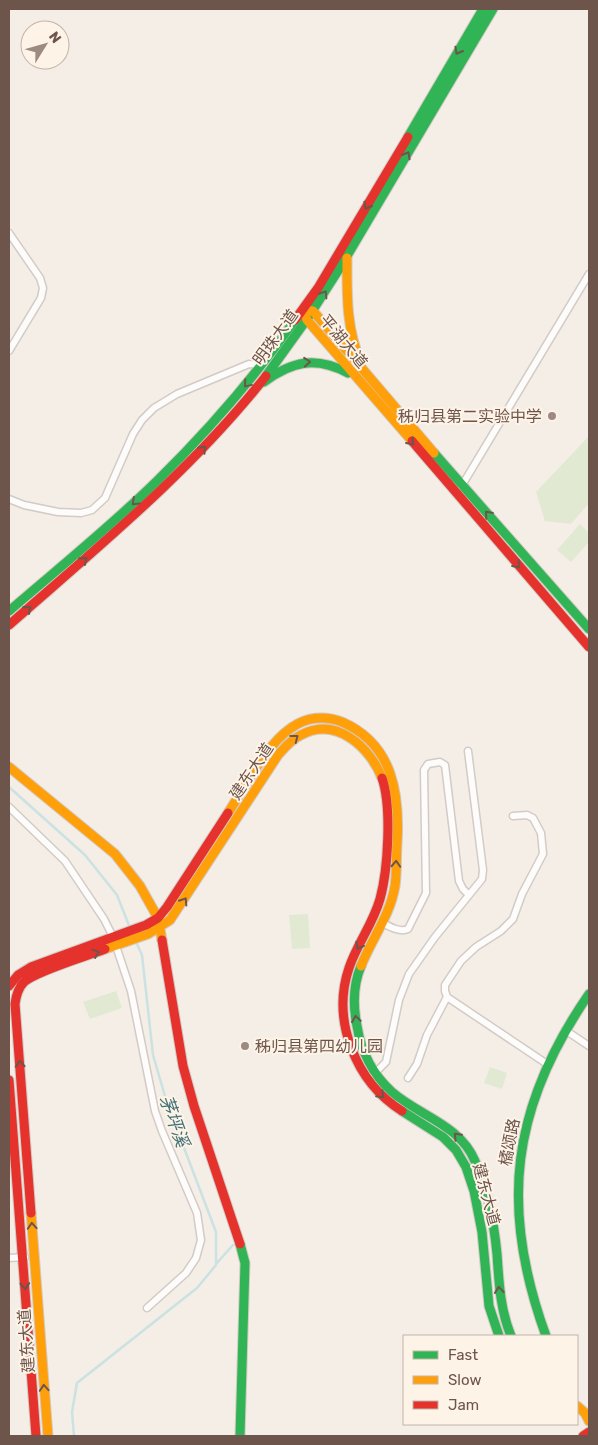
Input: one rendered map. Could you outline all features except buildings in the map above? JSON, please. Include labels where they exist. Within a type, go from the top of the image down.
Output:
[{"type":"main road","name":"明珠大道","points":[[308,310],[482,9]]},
{"type":"main road","name":"明珠大道","points":[[9,611],[157,482],[211,425],[308,310],[347,258],[493,9]]},
{"type":"main road","points":[[347,258],[347,311],[350,334],[357,356],[368,377],[376,386]]},
{"type":"main road","name":"平湖大道","points":[[308,310],[307,320],[589,647]]},
{"type":"main road","name":"平湖大道","points":[[308,310],[589,630]]},
{"type":"main road","name":"明珠大道","points":[[9,625],[176,477],[215,437],[251,394],[307,320]]},
{"type":"main road","points":[[251,394],[279,371],[294,364],[312,361],[328,363],[343,369],[368,393]]},
{"type":"main road","name":"建东大道","points":[[148,930],[167,907],[277,739],[286,730],[298,723],[323,718],[348,724],[368,738],[382,757],[393,779],[398,808],[397,865],[394,891],[383,923],[359,970],[355,991],[355,1012],[360,1039],[365,1054],[376,1073],[398,1097],[447,1126],[460,1138],[471,1154],[481,1177],[494,1229],[502,1311],[512,1335]]},
{"type":"main road","name":"建东大道","points":[[48,1436],[15,1004],[12,988],[40,972],[119,940],[160,928],[175,913],[278,755],[292,739],[312,729],[334,730],[353,740],[368,754],[383,782],[387,803],[386,865],[382,889],[373,918],[346,977],[343,1001],[345,1024],[351,1048],[368,1080],[379,1094],[393,1106],[440,1134],[456,1149],[462,1159],[470,1180],[482,1230],[490,1313],[499,1335]]},
{"type":"main road","points":[[9,767],[115,854],[140,886],[158,918],[183,1066],[194,1106],[236,1228],[246,1263],[240,1436]]},
{"type":"main road","name":"橘颂路","points":[[546,1335],[532,1291],[524,1253],[519,1214],[518,1175],[523,1136],[547,1064],[565,1030],[589,994]]},
{"type":"main road","name":"建东大道","points":[[9,1080],[36,1436]]},
{"type":"main road","points":[[583,1436],[589,1432]]},
{"type":"street","points":[[9,233],[40,278],[43,288],[41,298],[9,351]]},
{"type":"street","points":[[456,494],[589,274]]},
{"type":"street","points":[[9,499],[24,506],[46,511],[75,513],[92,510],[105,498],[133,434],[142,420],[154,408],[177,394],[249,364],[263,365]]},
{"type":"street","points":[[368,1080],[383,1066],[388,1058],[399,1000],[409,974],[434,937],[482,879],[483,870],[468,751]]},
{"type":"street","points":[[373,918],[398,930],[408,929],[426,893],[424,770],[428,764],[440,762],[445,765],[459,881],[469,895]]},
{"type":"street","points":[[9,807],[65,861],[119,940],[155,1111],[194,1204],[201,1231],[200,1249],[186,1273],[146,1308]]},
{"type":"street","points":[[514,816],[527,815],[533,818],[541,833],[543,854],[522,894],[513,919],[501,931],[468,953],[455,968],[445,985],[445,991],[447,997],[547,1064]]},
{"type":"street","points":[[408,1078],[417,1064],[427,1034],[447,997]]},
{"type":"street","points":[[565,1030],[589,1046]]},
{"type":"street","points":[[9,1258],[34,1257]]},
{"type":"green space","points":[[589,436],[589,503],[571,524],[545,521],[536,492]]},
{"type":"green space","points":[[580,524],[589,533],[589,542],[571,562],[557,550]]},
{"type":"green space","points":[[308,914],[310,948],[292,949],[289,915]]},
{"type":"green space","points":[[116,991],[122,1008],[90,1019],[83,1002]]},
{"type":"green space","points":[[490,1067],[507,1073],[502,1089],[484,1083]]},
{"type":"waterway","name":"茅坪溪","points":[[9,787],[85,855],[117,895],[130,928]]},
{"type":"waterway","name":"茅坪溪","points":[[74,1436],[72,1412],[77,1383],[197,1288],[216,1265],[216,1232],[167,1103],[153,1055],[142,955],[136,942]]},
{"type":"waterway","points":[[216,1264],[233,1245]]},
{"type":"traffic: fast","points":[[408,137],[483,9]]},
{"type":"traffic: fast","points":[[266,376],[307,319],[341,266],[493,9]]},
{"type":"traffic: fast","points":[[9,611],[121,515],[176,462],[247,383],[295,320]]},
{"type":"traffic: fast","points":[[264,382],[284,369],[304,363],[325,364],[348,373]]},
{"type":"traffic: fast","points":[[434,453],[589,629]]},
{"type":"traffic: fast","points":[[361,966],[355,988],[355,1011],[361,1044],[369,1062],[379,1078],[392,1092],[460,1138],[480,1172],[492,1219],[504,1316],[511,1335]]},
{"type":"traffic: fast","points":[[546,1335],[531,1289],[522,1244],[518,1201],[521,1159],[529,1118],[543,1077],[563,1036],[589,994]]},
{"type":"traffic: fast","points":[[402,1111],[443,1137],[456,1150],[466,1167],[474,1191],[482,1232],[489,1306],[499,1335]]},
{"type":"traffic: fast","points":[[240,1244],[245,1263],[240,1436]]},
{"type":"traffic: slow","points":[[347,258],[347,298],[350,324],[352,337],[361,363]]},
{"type":"traffic: slow","points":[[412,441],[307,320],[304,310],[313,311],[434,453]]},
{"type":"traffic: slow","points":[[228,813],[273,745],[282,735],[303,721],[316,718],[336,720],[359,732],[373,743],[383,757],[390,772],[394,789],[398,825],[396,876],[393,897],[361,966]]},
{"type":"traffic: slow","points":[[105,949],[148,934],[170,920],[278,755],[298,737],[314,730],[327,729],[339,732],[360,746],[377,766],[382,778]]},
{"type":"traffic: slow","points":[[9,767],[115,854],[140,886],[158,918],[162,940]]},
{"type":"traffic: slow","points":[[31,1213],[48,1436]]},
{"type":"traffic: slow","points":[[578,1407],[585,1413],[589,1421]]},
{"type":"traffic: jam","points":[[295,320],[318,288],[408,137]]},
{"type":"traffic: jam","points":[[9,625],[176,475],[266,376]]},
{"type":"traffic: jam","points":[[412,441],[589,647]]},
{"type":"traffic: jam","points":[[382,778],[388,821],[387,856],[383,887],[377,908],[349,968],[344,988],[343,1009],[346,1029],[360,1067],[386,1099],[402,1111]]},
{"type":"traffic: jam","points":[[9,986],[18,975],[31,967],[146,925],[158,918],[228,813]]},
{"type":"traffic: jam","points":[[162,940],[183,1066],[194,1106],[240,1244]]},
{"type":"traffic: jam","points":[[31,1213],[15,1004],[17,995],[22,984],[30,978],[105,949]]},
{"type":"traffic: jam","points":[[9,1080],[36,1436]]},
{"type":"traffic: jam","points":[[583,1436],[589,1432]]},
{"type":"place","name":"秭归县第二实验中学","points":[[552,416]]},
{"type":"place","name":"秭归县第四幼儿园","points":[[245,1046]]}]
